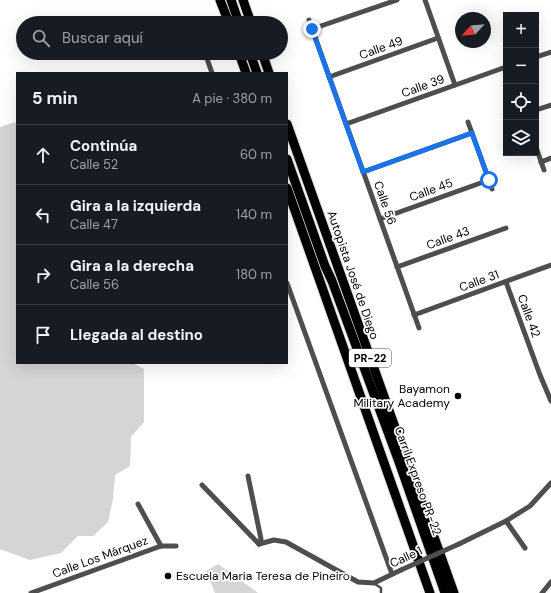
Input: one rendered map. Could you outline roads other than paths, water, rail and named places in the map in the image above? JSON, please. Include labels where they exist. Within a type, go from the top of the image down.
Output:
[{"type":"highway","points":[[220,0],[226,16]]},
{"type":"highway","points":[[231,0],[237,16]]},
{"type":"highway","points":[[243,0],[249,16]]},
{"type":"highway","points":[[241,60],[246,72]]},
{"type":"highway","points":[[252,60],[257,72]]},
{"type":"highway","points":[[264,60],[269,72]]},
{"type":"highway","name":"Autopista José de Diego","points":[[288,127],[454,593]]},
{"type":"highway","name":"Carril Expreso PR-22","points":[[288,162],[446,593]]},
{"type":"highway","name":"PR-22","points":[[288,191],[430,593]]},
{"type":"highway","name":"Carril Expreso PR-22","points":[[325,266],[329,283],[439,593]]},
{"type":"street","points":[[312,29],[397,0]]},
{"type":"street","points":[[425,0],[455,86]]},
{"type":"street","name":"Calle 56","points":[[309,20],[418,328]]},
{"type":"street","name":"Calle 49","points":[[329,77],[438,38]]},
{"type":"street","points":[[539,56],[551,52]]},
{"type":"street","points":[[207,60],[212,72]]},
{"type":"street","name":"Calle 39","points":[[346,124],[503,69]]},
{"type":"street","points":[[539,109],[551,105]]},
{"type":"street","points":[[468,122],[492,189]]},
{"type":"street","points":[[363,172],[472,133]]},
{"type":"street","points":[[539,156],[544,170]]},
{"type":"street","points":[[541,162],[551,158]]},
{"type":"street","name":"Calle 45","points":[[380,219],[489,180]]},
{"type":"street","name":"Calle 43","points":[[397,267],[506,228]]},
{"type":"street","name":"Calle 31","points":[[414,315],[551,266]]},
{"type":"street","name":"Calle 42","points":[[506,282],[551,401]]},
{"type":"street","points":[[288,287],[392,574]]},
{"type":"street","points":[[248,476],[261,539],[259,544]]},
{"type":"street","name":"Calle 1","points":[[374,583],[506,521],[530,506],[551,483]]},
{"type":"street","points":[[202,485],[259,544]]},
{"type":"street","points":[[138,504],[161,546]]},
{"type":"street","points":[[506,521],[525,548]]},
{"type":"street","points":[[259,544],[274,540],[286,542],[358,582],[374,583]]},
{"type":"street","name":"Calle Los Márquez","points":[[32,593],[161,546],[176,546]]},
{"type":"street","points":[[542,593],[551,582]]},
{"type":"lane","points":[[374,583],[381,588],[381,593]]},
{"type":"place","name":"Bayamon Military Academy","points":[[458,396]]},
{"type":"place","name":"Escuela Maria Teresa de Pineiro","points":[[168,576]]}]
